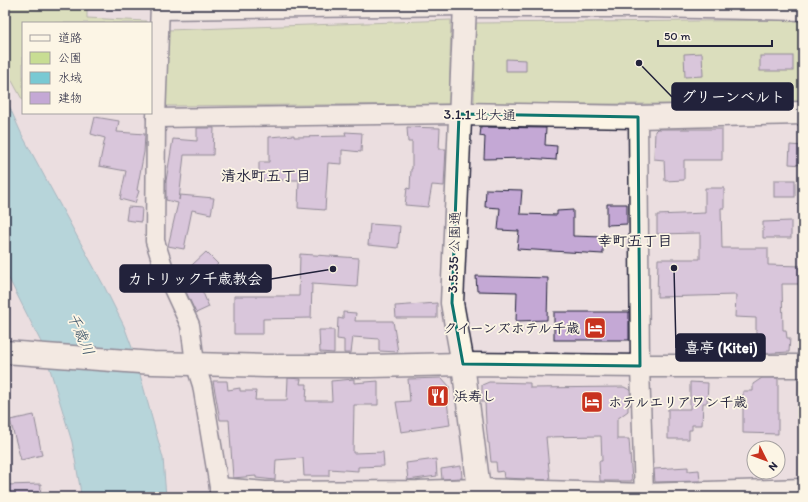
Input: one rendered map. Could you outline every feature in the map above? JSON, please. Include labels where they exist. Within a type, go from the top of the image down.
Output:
[{"type":"street","name":"3.5.35 公園通","points":[[465,6],[452,304],[463,364],[479,492]]},
{"type":"street","points":[[799,8],[646,6],[160,8],[156,118],[155,241],[164,269],[190,325],[195,363],[202,385],[219,492],[418,490],[644,495],[803,488]]},
{"type":"street","name":"3.1.1 北大通","points":[[156,118],[460,114],[638,117],[803,113]]},
{"type":"street","points":[[638,117],[640,366],[644,495]]},
{"type":"street","points":[[14,352],[153,363],[266,366],[463,364],[803,366]]},
{"type":"highlighted area","points":[[459,114],[638,117],[640,366],[463,364],[452,303]]},
{"type":"green space","points":[[5,5],[87,5],[87,18],[146,21],[22,22],[22,99],[5,68]]},
{"type":"green space","points":[[451,20],[449,104],[166,106],[168,30]]},
{"type":"green space","points":[[803,20],[803,104],[474,104],[476,23]]},
{"type":"water","name":"千歳川","points":[[5,97],[22,135],[104,286],[124,326],[134,353],[163,458],[166,497],[81,497],[72,442],[43,346],[5,271]]},
{"type":"building","points":[[702,53],[703,76],[685,77],[684,54]]},
{"type":"building","points":[[760,56],[793,56],[793,71],[760,71]]},
{"type":"building","points":[[506,59],[526,60],[526,71],[506,71]]},
{"type":"building","points":[[95,117],[119,121],[117,132],[145,134],[144,152],[137,190],[139,191],[135,203],[120,199],[126,171],[99,166],[105,138],[91,134]]},
{"type":"building","points":[[407,127],[440,128],[439,149],[446,149],[444,186],[432,185],[428,207],[405,205],[407,188],[410,189],[412,169],[412,142],[408,142]]},
{"type":"building","points":[[481,127],[546,128],[545,145],[557,146],[556,160],[528,158],[484,159],[485,137],[480,136]]},
{"type":"building","points":[[197,128],[214,128],[213,155],[184,155],[179,200],[180,195],[214,198],[211,214],[192,210],[184,249],[168,246],[178,203],[166,200],[166,181],[173,139],[197,141]]},
{"type":"building","points":[[657,129],[722,129],[722,160],[684,160],[684,180],[665,181],[664,160],[654,159],[655,131]]},
{"type":"building","points":[[345,132],[362,133],[361,152],[342,150],[342,164],[328,163],[325,210],[298,208],[299,180],[259,180],[259,162],[269,162],[269,137],[294,135],[294,137],[346,136]]},
{"type":"building","points":[[790,145],[803,146],[803,165],[789,164]]},
{"type":"building","points":[[774,180],[795,180],[795,197],[774,197]]},
{"type":"building","points":[[705,188],[724,188],[724,208],[721,208],[722,248],[768,248],[768,265],[801,266],[800,284],[782,284],[783,330],[786,330],[787,338],[790,338],[789,352],[756,354],[756,318],[735,317],[736,295],[657,297],[658,259],[700,259],[700,233],[657,234],[657,215],[705,213]]},
{"type":"building","points":[[486,189],[522,190],[520,214],[557,215],[557,211],[573,210],[573,236],[603,237],[603,254],[517,249],[519,231],[498,230],[500,208],[485,207]]},
{"type":"building","points":[[607,204],[627,204],[627,224],[607,225]]},
{"type":"building","points":[[128,207],[142,208],[141,222],[126,220]]},
{"type":"building","points":[[791,221],[791,238],[763,238],[763,222]]},
{"type":"building","points":[[370,224],[400,226],[398,248],[368,245]]},
{"type":"building","points":[[206,252],[218,264],[199,283],[209,307],[196,313],[179,277]]},
{"type":"building","points":[[300,254],[359,258],[357,287],[312,284],[311,318],[263,319],[263,334],[234,334],[234,296],[299,296]]},
{"type":"building","points":[[476,276],[548,278],[547,320],[516,321],[517,292],[477,291]]},
{"type":"building","points":[[437,303],[437,318],[396,318],[395,306]]},
{"type":"building","points":[[343,312],[356,313],[355,321],[393,321],[398,352],[379,351],[379,339],[353,337],[351,353],[344,353],[344,340],[337,339],[338,318],[343,319]]},
{"type":"building","points":[[554,312],[629,312],[629,340],[554,340]]},
{"type":"building","points":[[319,330],[334,330],[334,353],[320,352]]},
{"type":"building","points":[[288,378],[301,379],[300,384],[307,384],[306,401],[332,401],[331,381],[354,379],[354,383],[378,381],[378,405],[354,405],[353,453],[383,452],[384,466],[358,467],[358,471],[329,469],[329,476],[304,476],[303,458],[276,460],[275,480],[256,478],[256,476],[233,478],[229,420],[220,420],[213,381],[227,381],[228,390],[240,388],[240,391],[256,391],[255,400],[287,400]]},
{"type":"building","points":[[442,378],[449,386],[449,401],[447,401],[450,425],[401,432],[396,402],[410,401],[408,379]]},
{"type":"building","points":[[762,378],[778,378],[778,434],[743,433],[743,391],[753,391],[753,384]]},
{"type":"building","points":[[489,382],[530,383],[530,388],[624,387],[630,390],[631,405],[628,405],[628,411],[617,419],[617,439],[629,439],[632,481],[600,481],[599,461],[602,461],[601,436],[546,437],[550,480],[504,478],[503,471],[497,472],[496,462],[491,462],[488,443],[485,402],[482,402],[482,385]]},
{"type":"building","points":[[690,382],[708,383],[707,403],[703,403],[702,425],[692,425],[692,430],[689,430],[689,439],[668,439],[668,409],[690,409]]},
{"type":"building","points":[[34,415],[42,455],[21,460],[10,420]]},
{"type":"building","points":[[436,459],[437,476],[408,480],[406,463]]},
{"type":"building","points":[[461,466],[462,478],[442,479],[441,469]]},
{"type":"building","points":[[688,467],[688,471],[699,470],[700,481],[655,482],[654,469]]},
{"type":"building","points":[[41,484],[40,497],[5,497],[5,485]]},
{"type":"place","name":"グリーンベルト","points":[[639,63]]},
{"type":"place","name":"喜亭 (Kitei)","points":[[674,268]]},
{"type":"place","name":"カトリック千歳教会","points":[[333,269]]},
{"type":"place","name":"クイーンズホテル千歳","points":[[595,328]]},
{"type":"place","name":"浜寿し","points":[[438,396]]},
{"type":"place","name":"ホテルエリアワン千歳","points":[[592,402]]},
{"type":"district","name":"清水町五丁目","points":[[266,176]]},
{"type":"district","name":"幸町五丁目","points":[[635,241]]}]
